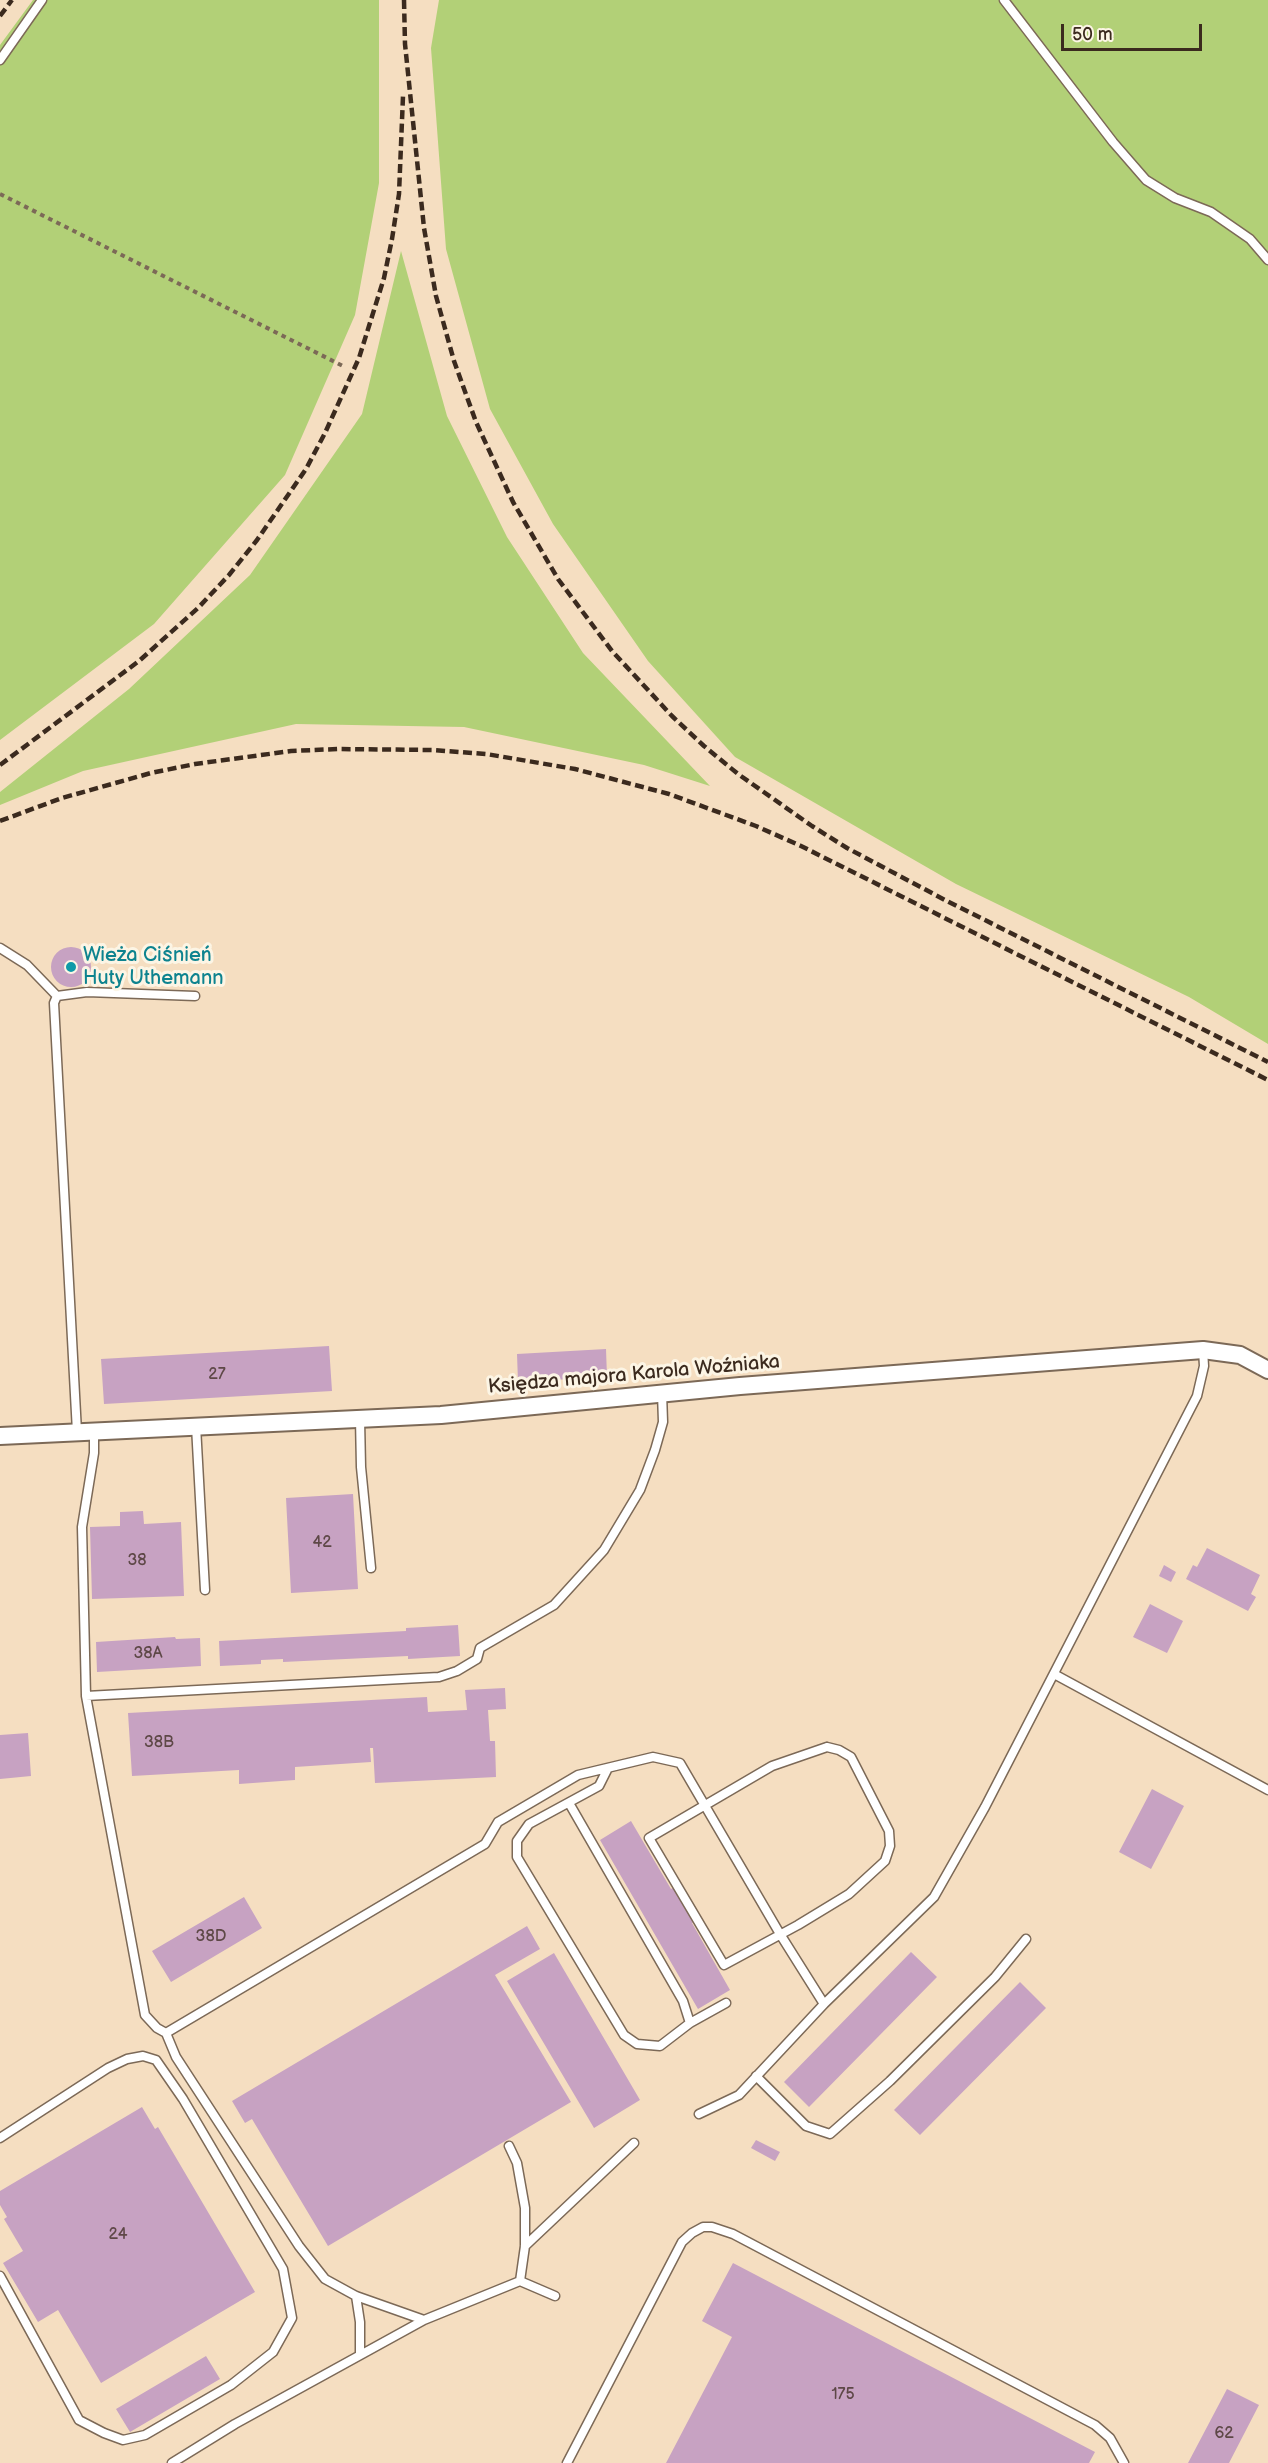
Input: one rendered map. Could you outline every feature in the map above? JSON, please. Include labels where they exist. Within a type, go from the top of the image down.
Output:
[{"type":"street","name":"Księdza majora Karola Woźniaka","points":[[0,1436],[441,1415],[662,1393],[1203,1350],[1240,1355],[1268,1370]]},
{"type":"lane","points":[[0,60],[42,0]]},
{"type":"lane","points":[[1004,0],[1113,142],[1146,180],[1175,198],[1211,212],[1250,239],[1268,260]]},
{"type":"lane","points":[[0,948],[27,965],[57,996]]},
{"type":"lane","points":[[57,996],[87,992],[195,996]]},
{"type":"lane","points":[[57,996],[54,1003],[85,1432],[94,1453],[82,1527],[86,1696],[145,2015],[157,2028],[166,2033],[176,2056],[299,2246],[325,2279],[356,2296],[424,2320]]},
{"type":"lane","points":[[699,2114],[739,2095],[824,2004],[934,1897],[985,1808],[1197,1396],[1204,1366],[1203,1350]]},
{"type":"lane","points":[[86,1696],[439,1677],[457,1671],[477,1659],[480,1648],[554,1605],[604,1550],[640,1490],[655,1450],[663,1422],[662,1393]]},
{"type":"lane","points":[[360,1419],[361,1467],[370,1568]]},
{"type":"lane","points":[[196,1426],[205,1590]]},
{"type":"lane","points":[[1054,1674],[1268,1790]]},
{"type":"lane","points":[[827,1748],[839,1750],[851,1757],[889,1831],[890,1846],[885,1861],[849,1894],[724,1965],[650,1838],[705,1804],[772,1766],[827,1748]]},
{"type":"lane","points":[[166,2033],[485,1844],[498,1822],[578,1775],[653,1756],[680,1763],[780,1934],[824,2004]]},
{"type":"lane","points":[[608,1768],[599,1786],[529,1824],[517,1841],[517,1857],[624,2035],[637,2044],[660,2046],[690,2023],[726,2003]]},
{"type":"lane","points":[[569,1803],[683,2001],[690,2023]]},
{"type":"lane","points":[[756,2076],[806,2126],[830,2134],[890,2081],[995,1977],[1026,1939]]},
{"type":"lane","points":[[0,2138],[108,2068],[127,2059],[143,2056],[156,2060],[183,2099],[283,2270],[292,2318],[273,2352],[231,2385],[145,2435],[123,2440],[79,2420],[0,2276]]},
{"type":"lane","points":[[525,2246],[634,2143]]},
{"type":"lane","points":[[509,2146],[517,2163],[525,2208],[525,2246],[520,2281]]},
{"type":"lane","points":[[567,2463],[682,2242],[703,2227],[712,2227],[733,2234],[1095,2425],[1110,2438],[1124,2463]]},
{"type":"lane","points":[[171,2463],[235,2424],[424,2320],[520,2281],[555,2296]]},
{"type":"lane","points":[[356,2296],[360,2322],[360,2355]]},
{"type":"path","points":[[0,194],[345,367]]},
{"type":"green space","points":[[33,0],[379,0],[379,183],[355,315],[285,475],[154,624],[0,740],[0,45]]},
{"type":"green space","points":[[439,0],[1268,0],[1268,1044],[1189,997],[956,884],[735,757],[648,661],[553,524],[490,409],[446,249],[431,48]]},
{"type":"green space","points":[[401,251],[447,416],[507,537],[583,653],[710,786],[644,765],[464,727],[296,724],[83,771],[0,805],[0,792],[129,689],[250,575],[362,414]]},
{"type":"building","name":"Wieża Ciśnień Huty Uthemann","points":[[71,947],[85,953],[91,967],[85,981],[71,987],[57,981],[51,967],[57,953]]},
{"type":"building","points":[[329,1346],[332,1391],[104,1404],[101,1359]]},
{"type":"building","points":[[606,1349],[607,1377],[518,1382],[517,1354]]},
{"type":"building","points":[[353,1494],[358,1589],[291,1593],[286,1498]]},
{"type":"building","points":[[143,1511],[144,1524],[181,1522],[184,1596],[92,1599],[90,1527],[120,1526],[120,1512]]},
{"type":"building","points":[[1207,1548],[1260,1575],[1251,1594],[1256,1597],[1248,1611],[1186,1579],[1193,1565],[1197,1567]]},
{"type":"building","points":[[1164,1565],[1176,1572],[1171,1582],[1159,1576]]},
{"type":"building","points":[[1150,1604],[1183,1621],[1167,1653],[1133,1637]]},
{"type":"building","points":[[458,1625],[460,1656],[283,1662],[283,1659],[261,1660],[261,1664],[220,1666],[219,1641],[406,1631],[406,1628]]},
{"type":"building","points":[[175,1637],[176,1639],[200,1638],[201,1666],[97,1672],[96,1642]]},
{"type":"building","points":[[505,1688],[506,1709],[488,1710],[490,1741],[495,1741],[496,1777],[375,1783],[373,1748],[370,1748],[371,1762],[295,1767],[295,1780],[239,1784],[239,1770],[132,1776],[128,1713],[427,1697],[428,1712],[467,1710],[465,1690]]},
{"type":"building","points":[[28,1733],[31,1776],[0,1779],[0,1735]]},
{"type":"building","points":[[1152,1789],[1184,1806],[1151,1869],[1119,1852]]},
{"type":"building","points":[[631,1821],[671,1889],[676,1886],[697,1921],[692,1923],[730,1990],[698,2009],[600,1840]]},
{"type":"building","points":[[244,1897],[262,1928],[171,1982],[152,1951]]},
{"type":"building","points":[[527,1926],[540,1949],[495,1975],[571,2102],[328,2246],[252,2119],[245,2123],[232,2101]]},
{"type":"building","points":[[911,1952],[937,1977],[809,2107],[784,2082]]},
{"type":"building","points":[[554,1953],[640,2100],[594,2128],[507,1981]]},
{"type":"building","points":[[1020,1982],[1046,2008],[920,2135],[894,2110]]},
{"type":"building","points":[[142,2107],[155,2129],[158,2127],[255,2292],[101,2383],[58,2310],[38,2322],[3,2263],[23,2251],[4,2219],[7,2217],[0,2205],[0,2191]]},
{"type":"building","points":[[756,2140],[780,2152],[775,2161],[751,2148]]},
{"type":"building","points":[[733,2263],[1095,2452],[1089,2463],[666,2463],[732,2337],[702,2321]]},
{"type":"building","points":[[206,2356],[220,2379],[130,2432],[116,2409]]},
{"type":"building","points":[[1227,2389],[1259,2405],[1229,2463],[1188,2463]]},
{"type":"railway","points":[[0,16],[12,0]]},
{"type":"railway","points":[[404,0],[405,44],[424,228],[436,296],[454,361],[476,422],[513,502],[558,579],[612,651],[672,716],[704,746],[738,774],[847,848],[945,900],[1268,1062]]},
{"type":"railway","points":[[0,765],[139,661],[198,608],[257,540],[306,469],[359,358],[384,278],[399,194],[403,96]]},
{"type":"railway","points":[[0,821],[62,798],[151,773],[195,764],[291,751],[433,750],[486,754],[575,769],[669,794],[756,826],[801,846],[1268,1080]]},
{"type":"place","name":"Wieża Ciśnień Huty Uthemann","points":[[71,967]]}]
